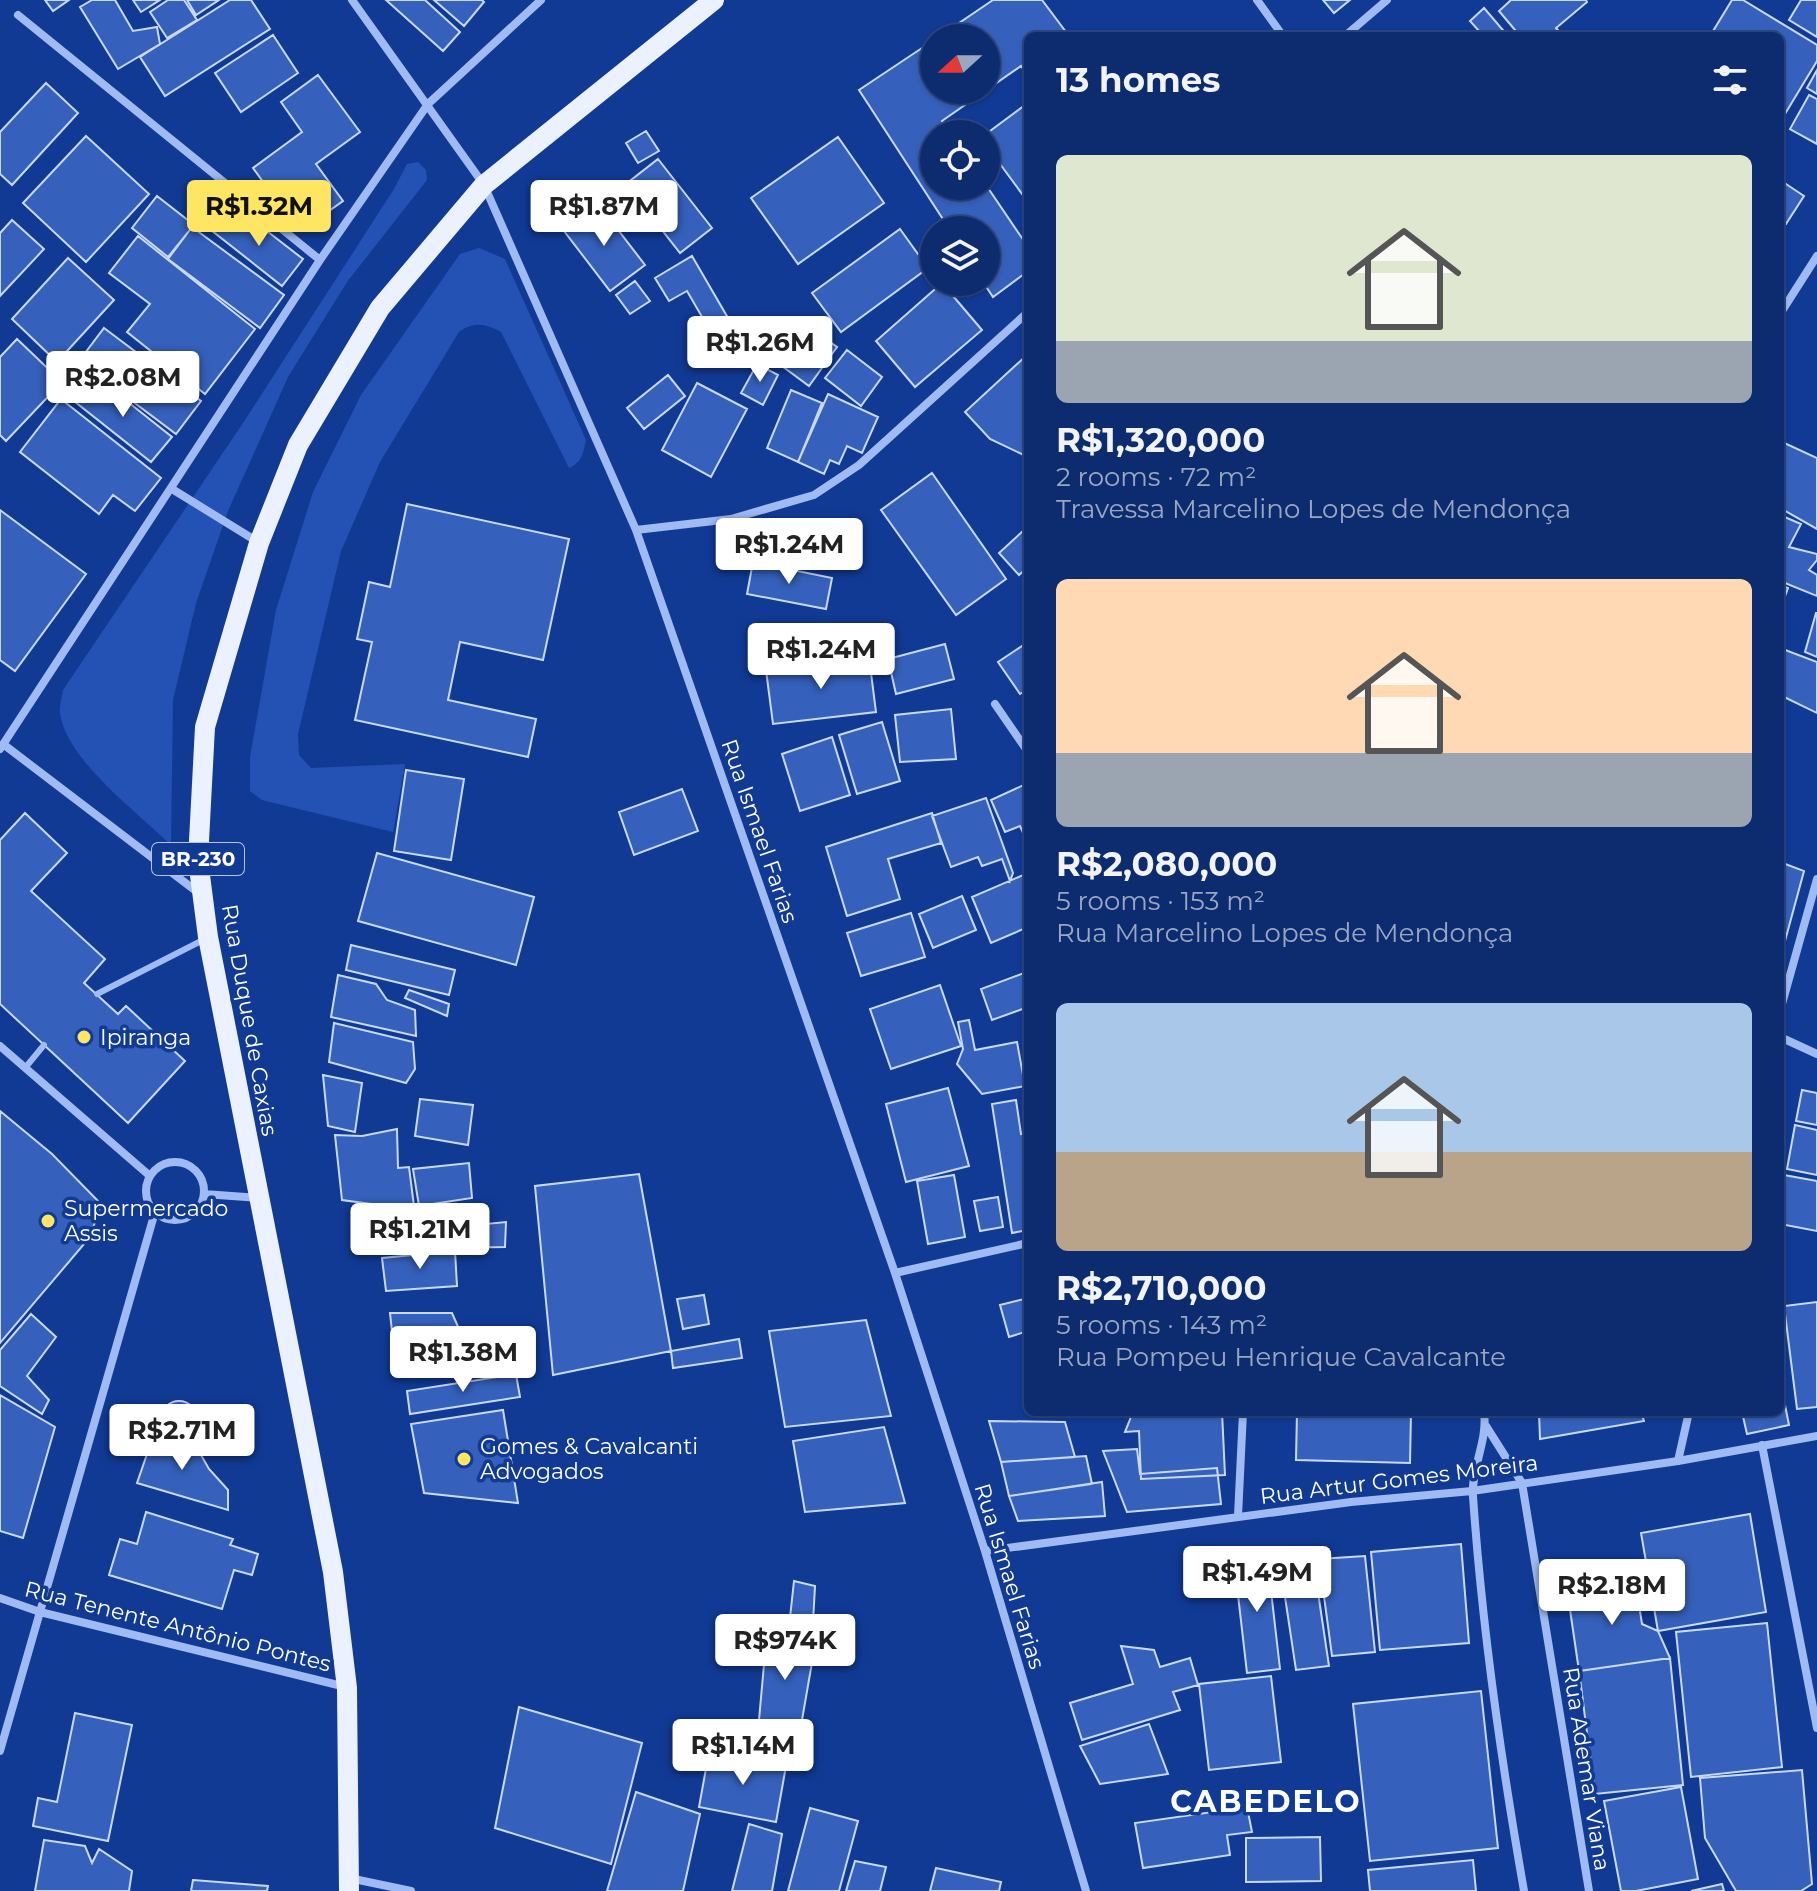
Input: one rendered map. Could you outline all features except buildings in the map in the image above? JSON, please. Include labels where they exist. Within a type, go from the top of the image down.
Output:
[{"type":"main road","name":"Rua Duque de Caxias","points":[[349,1884],[347,1688],[333,1572],[208,937],[198,860],[205,727],[259,543],[298,445],[380,308],[484,185],[714,0]]},
{"type":"street","name":"Rua Ismael Farias","points":[[352,0],[484,185],[636,530],[895,1273],[985,1551],[1086,1891]]},
{"type":"street","points":[[203,897],[2,747],[320,260],[428,104],[541,0]]},
{"type":"street","points":[[1257,0],[1280,32]]},
{"type":"street","points":[[1350,32],[1387,0]]},
{"type":"street","points":[[18,15],[320,260]]},
{"type":"street","points":[[1784,308],[1817,256]]},
{"type":"street","points":[[636,530],[731,519],[814,495],[859,465],[1024,316]]},
{"type":"street","points":[[172,489],[259,543]]},
{"type":"street","points":[[995,704],[1024,746]]},
{"type":"street","points":[[1784,997],[1817,879]]},
{"type":"street","points":[[1784,1039],[1817,1054]]},
{"type":"street","points":[[0,1046],[150,1176]]},
{"type":"street","points":[[171,1162],[184,1163],[195,1170],[202,1181],[204,1194],[200,1206],[191,1216],[179,1220],[166,1219],[155,1212],[147,1201],[146,1189],[150,1176],[159,1167],[171,1162]]},
{"type":"street","points":[[204,1194],[259,1198]]},
{"type":"street","points":[[0,1751],[155,1212]]},
{"type":"street","points":[[895,1273],[1024,1244]]},
{"type":"street","points":[[1238,1516],[1243,1416]]},
{"type":"street","name":"Rua Ademar Viana","points":[[1485,1416],[1486,1426],[1472,1491],[1505,1781],[1524,1891]]},
{"type":"street","points":[[1678,1461],[1688,1416]]},
{"type":"street","name":"Rua Ademar Viana","points":[[1486,1426],[1522,1483],[1589,1891]]},
{"type":"street","name":"Rua Artur Gomes Moreira","points":[[985,1551],[1351,1502],[1472,1491],[1678,1461],[1817,1436]]},
{"type":"street","points":[[1762,1445],[1817,1728]]},
{"type":"street","name":"Rua Tenente Antônio Pontes","points":[[0,1598],[40,1612],[347,1688]]},
{"type":"street","points":[[349,1884],[411,1891]]},
{"type":"lane","points":[[97,994],[208,937]]},
{"type":"lane","points":[[25,1068],[44,1045]]},
{"type":"shaded area","points":[[418,162],[426,170],[427,180],[347,282],[288,377],[228,511],[196,603],[173,700],[171,845],[106,785],[76,749],[65,732],[60,714],[63,690],[245,420],[407,164]]},
{"type":"shaded area","points":[[479,248],[505,259],[586,440],[583,453],[577,463],[569,468],[501,332],[480,325],[459,332],[380,462],[341,551],[298,734],[299,755],[311,768],[405,764],[393,832],[262,800],[250,791],[250,757],[276,610],[313,492],[361,395],[460,254]]},
{"type":"place","name":"Ipiranga","points":[[84,1037]]},
{"type":"place","name":"Supermercado Assis","points":[[48,1221]]},
{"type":"place","name":"Gomes & Cavalcanti Advogados","points":[[464,1459]]},
{"type":"district","name":"CABEDELO","points":[[1266,1802]]}]
